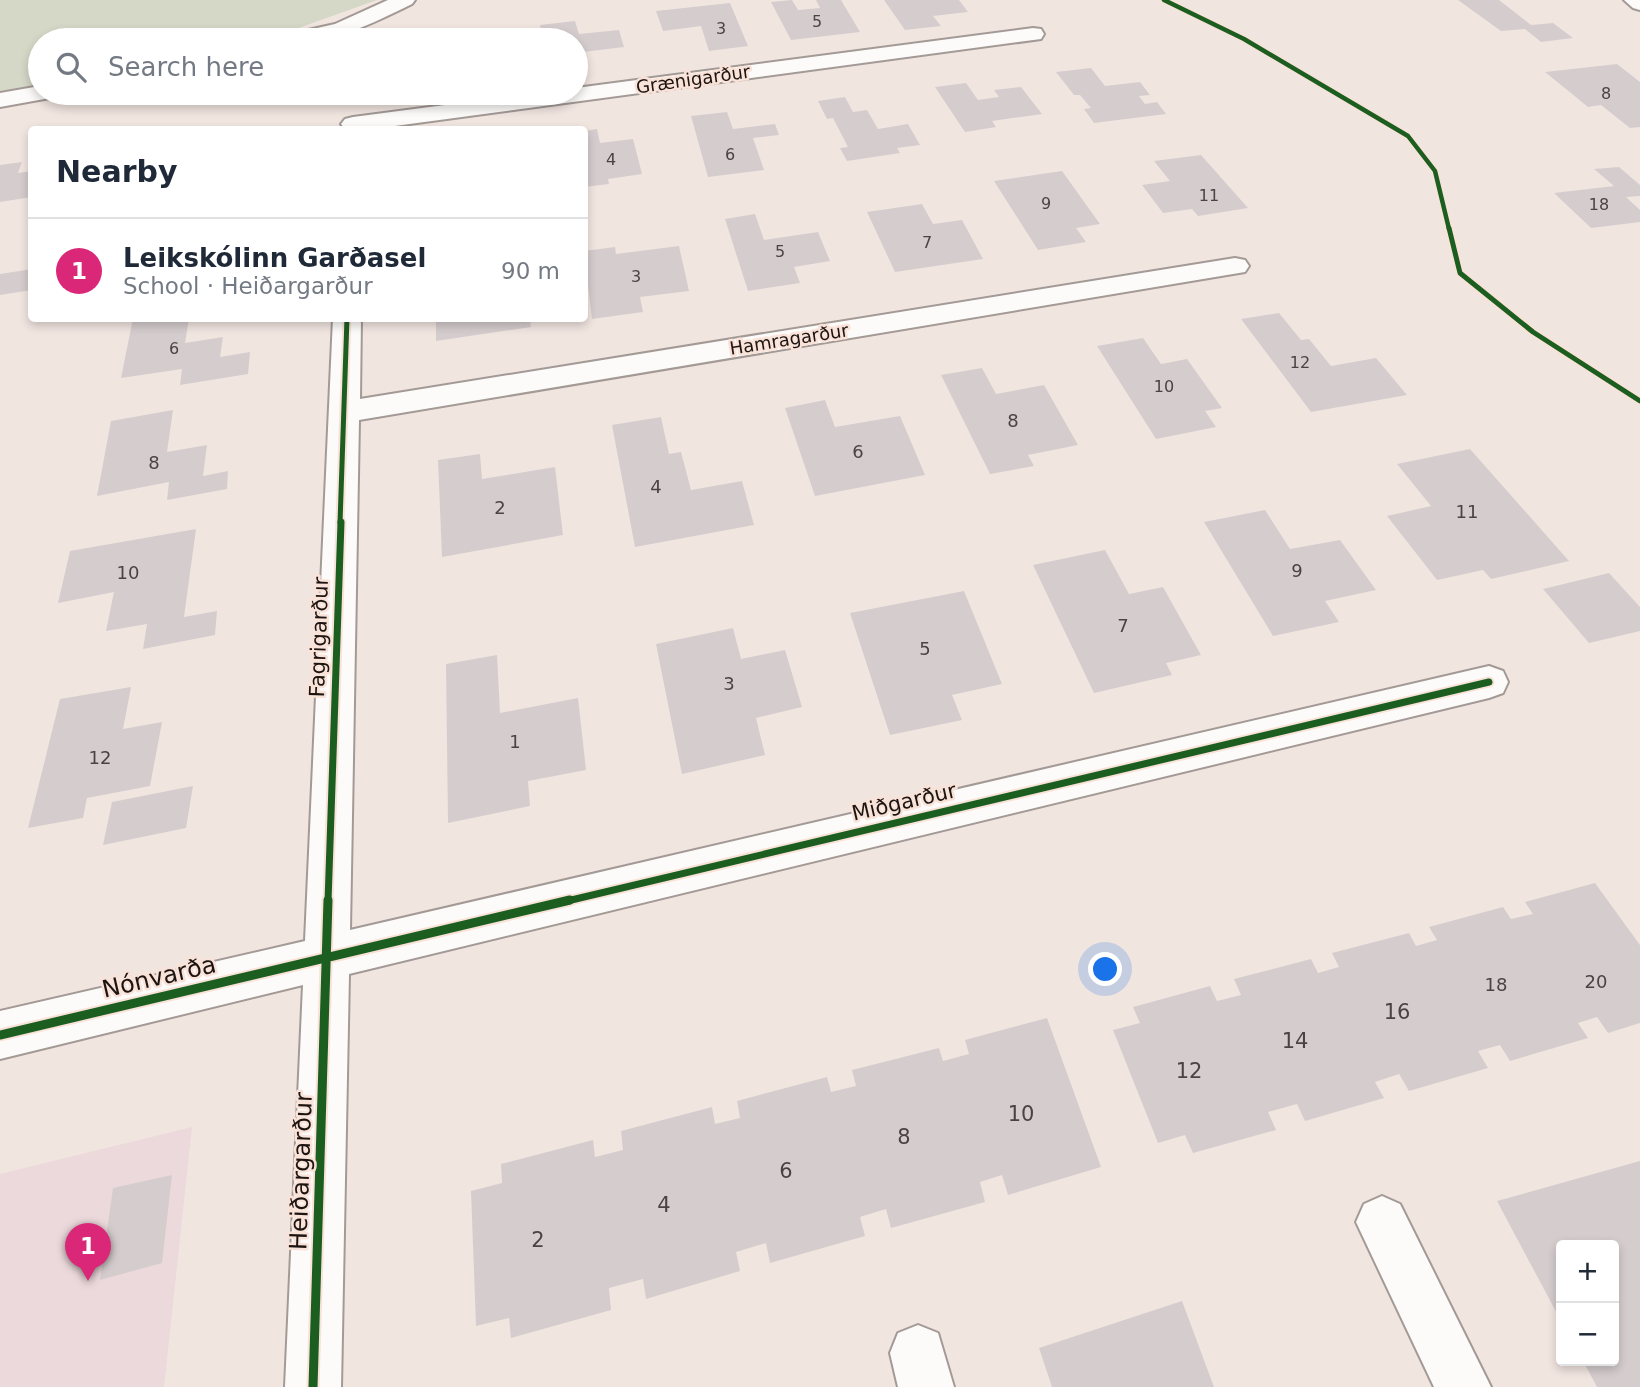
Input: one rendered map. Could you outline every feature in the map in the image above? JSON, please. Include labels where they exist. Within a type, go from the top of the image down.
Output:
[{"type":"street","points":[[355,28],[405,0]]},
{"type":"street","points":[[1634,0],[1640,4]]},
{"type":"street","name":"Grænigarður","points":[[588,95],[1032,34]]},
{"type":"street","points":[[0,100],[28,95]]},
{"type":"street","points":[[351,105],[353,126]]},
{"type":"street","name":"Grænigarður","points":[[360,126],[514,105]]},
{"type":"street","name":"Hamragarður","points":[[344,412],[1235,266]]},
{"type":"street","name":"Fagrigarður","points":[[327,957],[347,322]]},
{"type":"street","name":"Miðgarður","points":[[327,957],[1489,682]]},
{"type":"street","name":"Nónvarða","points":[[0,1035],[327,957]]},
{"type":"street","name":"Heiðargarður","points":[[313,1387],[327,957]]},
{"type":"street","points":[[1382,1222],[1464,1387]]},
{"type":"shaded area","points":[[192,1127],[164,1387],[0,1387],[0,1174]]},
{"type":"green space","points":[[0,0],[377,0],[299,28],[28,28],[28,88],[0,91]]},
{"type":"building","points":[[792,0],[798,10],[820,8],[816,0],[841,0],[860,32],[791,40],[771,2]]},
{"type":"building","points":[[884,0],[959,0],[968,12],[933,16],[941,26],[905,30]]},
{"type":"building","points":[[1458,0],[1499,0],[1531,25],[1553,23],[1573,38],[1541,42],[1525,29],[1501,31]]},
{"type":"building","points":[[730,3],[748,46],[709,51],[701,26],[663,31],[656,11]]},
{"type":"building","points":[[575,21],[577,28],[541,28],[540,25]]},
{"type":"building","points":[[619,30],[624,47],[588,51],[588,33]]},
{"type":"building","points":[[1617,64],[1640,82],[1640,127],[1630,128],[1601,105],[1588,107],[1545,72]]},
{"type":"building","points":[[1091,68],[1105,86],[1140,82],[1150,95],[1139,96],[1145,104],[1157,102],[1166,114],[1094,123],[1084,109],[1091,108],[1080,95],[1074,95],[1056,72]]},
{"type":"building","points":[[966,83],[978,100],[999,97],[994,90],[1021,87],[1042,114],[992,121],[996,127],[965,132],[935,87]]},
{"type":"building","points":[[845,97],[853,112],[867,110],[878,129],[908,124],[920,145],[897,148],[900,153],[847,161],[840,148],[848,147],[833,118],[827,119],[818,101]]},
{"type":"building","points":[[727,112],[733,129],[775,124],[779,135],[753,138],[764,170],[708,177],[691,116]]},
{"type":"building","points":[[597,129],[600,143],[633,139],[642,174],[608,179],[609,184],[588,187],[588,130]]},
{"type":"building","points":[[1201,155],[1248,208],[1198,216],[1192,209],[1163,213],[1142,185],[1170,181],[1154,161]]},
{"type":"building","points":[[22,162],[18,173],[28,172],[28,198],[0,202],[0,165]]},
{"type":"building","points":[[1619,167],[1640,185],[1640,196],[1626,197],[1640,210],[1640,222],[1591,228],[1554,193],[1614,186],[1594,169]]},
{"type":"building","points":[[1062,171],[1100,224],[1076,228],[1086,242],[1038,250],[994,181]]},
{"type":"building","points":[[922,204],[933,224],[962,220],[983,259],[895,272],[867,212]]},
{"type":"building","points":[[755,214],[764,240],[818,232],[830,261],[794,267],[800,283],[748,291],[725,219]]},
{"type":"building","points":[[679,246],[689,291],[640,297],[643,312],[592,319],[588,250],[615,247],[616,254]]},
{"type":"building","points":[[28,270],[28,291],[0,295],[0,274]]},
{"type":"building","points":[[1279,313],[1301,340],[1309,339],[1331,366],[1376,358],[1407,395],[1311,412],[1241,319]]},
{"type":"building","points":[[132,322],[188,322],[185,343],[223,337],[220,357],[250,352],[248,374],[180,385],[182,369],[121,378]]},
{"type":"building","points":[[436,322],[530,322],[531,327],[436,341]]},
{"type":"building","points":[[1143,338],[1161,364],[1187,359],[1222,408],[1205,411],[1216,427],[1156,439],[1097,346]]},
{"type":"building","points":[[982,368],[996,394],[1044,385],[1078,445],[1028,455],[1034,466],[990,474],[941,375]]},
{"type":"building","points":[[825,400],[835,427],[900,416],[925,475],[815,496],[785,408]]},
{"type":"building","points":[[173,410],[167,452],[207,445],[203,476],[228,471],[227,489],[167,500],[169,482],[97,496],[111,421]]},
{"type":"building","points":[[661,417],[669,454],[681,452],[691,490],[742,481],[754,525],[635,547],[612,425]]},
{"type":"building","points":[[1470,449],[1569,561],[1491,579],[1483,570],[1437,580],[1387,516],[1431,506],[1397,464]]},
{"type":"building","points":[[480,454],[482,479],[555,467],[563,535],[442,557],[438,460]]},
{"type":"building","points":[[1265,510],[1290,549],[1340,540],[1376,590],[1325,601],[1339,622],[1273,636],[1204,522]]},
{"type":"building","points":[[196,529],[184,617],[217,611],[215,635],[143,649],[147,624],[106,631],[114,592],[58,603],[70,551]]},
{"type":"building","points":[[1105,550],[1129,594],[1163,587],[1201,655],[1166,663],[1172,675],[1094,693],[1033,565]]},
{"type":"building","points":[[1609,573],[1640,607],[1640,631],[1589,643],[1543,589]]},
{"type":"building","points":[[964,591],[1002,684],[952,695],[962,720],[890,735],[850,613]]},
{"type":"building","points":[[733,628],[741,659],[785,650],[802,707],[756,718],[765,755],[682,774],[656,644]]},
{"type":"building","points":[[497,655],[500,713],[578,698],[586,770],[528,781],[530,806],[448,823],[446,664]]},
{"type":"building","points":[[131,687],[123,729],[162,722],[150,786],[87,798],[83,818],[28,828],[60,699]]},
{"type":"building","points":[[193,786],[186,828],[103,845],[112,802]]},
{"type":"building","points":[[1595,883],[1640,945],[1640,1023],[1608,1033],[1597,1017],[1578,1023],[1588,1038],[1510,1061],[1500,1045],[1478,1051],[1488,1068],[1409,1091],[1399,1074],[1375,1082],[1384,1098],[1305,1121],[1297,1104],[1268,1112],[1276,1130],[1193,1153],[1185,1135],[1158,1143],[1113,1030],[1140,1023],[1133,1007],[1210,986],[1217,1001],[1241,995],[1234,979],[1311,959],[1318,973],[1339,967],[1332,953],[1409,933],[1416,946],[1437,940],[1429,927],[1503,907],[1511,919],[1533,914],[1525,902]]},
{"type":"building","points":[[1047,1018],[1101,1167],[1008,1195],[1002,1175],[980,1182],[985,1202],[891,1228],[886,1209],[860,1217],[865,1236],[770,1263],[766,1243],[736,1252],[740,1271],[646,1299],[643,1279],[609,1288],[611,1310],[511,1338],[509,1318],[476,1326],[471,1191],[502,1183],[501,1164],[593,1140],[595,1157],[623,1150],[621,1131],[712,1107],[715,1124],[740,1118],[737,1101],[827,1077],[831,1092],[856,1086],[852,1070],[939,1048],[943,1061],[969,1054],[965,1040]]},
{"type":"building","points":[[1640,1161],[1640,1387],[1597,1387],[1586,1366],[1619,1366],[1619,1240],[1556,1240],[1556,1312],[1497,1201]]},
{"type":"building","points":[[172,1175],[162,1263],[100,1280],[113,1188]]},
{"type":"building","points":[[1182,1301],[1214,1387],[1052,1387],[1039,1348]]},
{"type":"cycle path","points":[[1164,0],[1244,39],[1408,136],[1435,171],[1460,273],[1533,332],[1640,401]]},
{"type":"cycle path","points":[[313,1387],[347,322]]},
{"type":"cycle path","points":[[0,1035],[1489,682]]},
{"type":"place","name":"Leikskólinn Garðasel","points":[[88,1281]]}]
